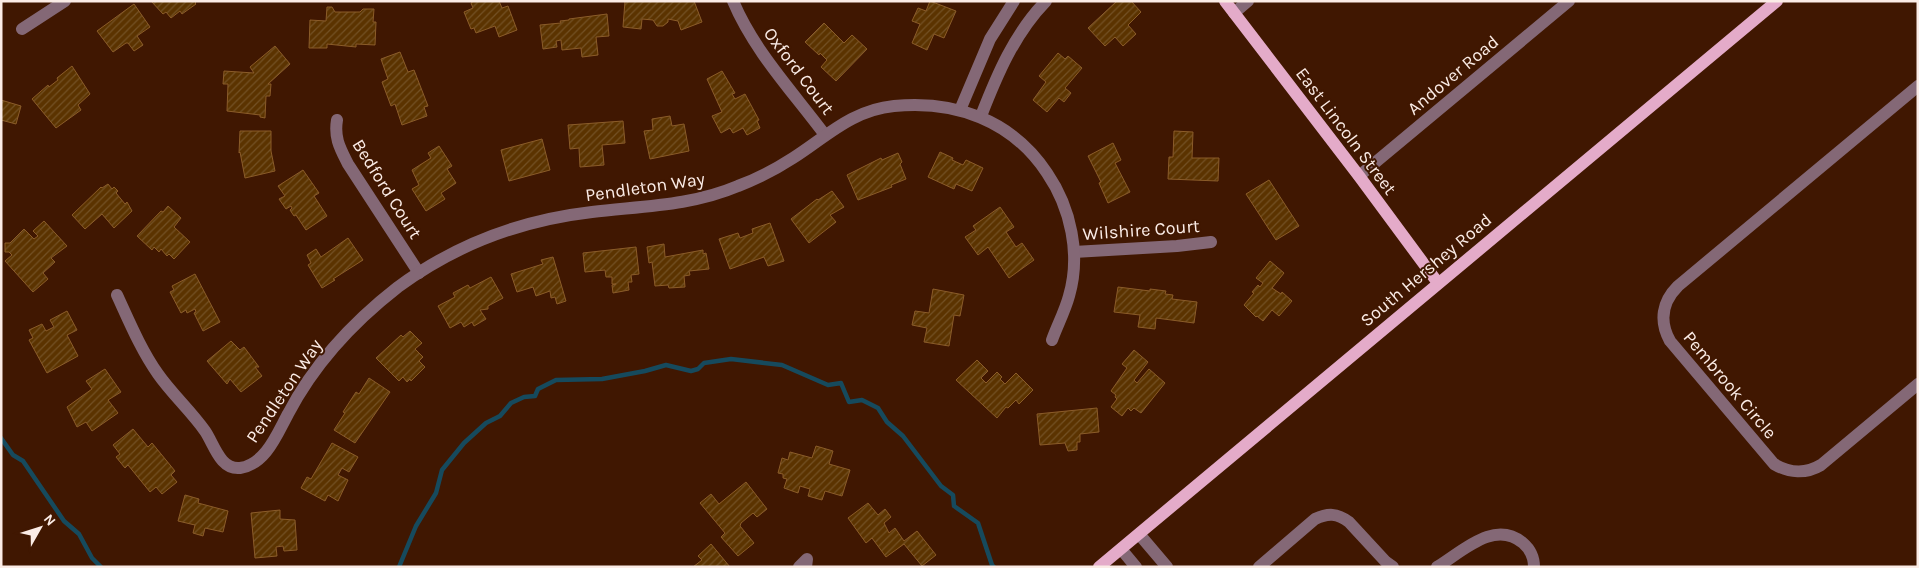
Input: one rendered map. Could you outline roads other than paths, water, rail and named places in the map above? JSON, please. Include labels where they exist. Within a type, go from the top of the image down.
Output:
[{"type":"main road","name":"East Lincoln Street","points":[[1224,1],[1359,176],[1438,283]]},
{"type":"main road","name":"South Hershey Road","points":[[1099,567],[1777,1]]},
{"type":"street","points":[[22,29],[65,1]]},
{"type":"street","name":"Oxford Court","points":[[733,1],[754,42],[825,135]]},
{"type":"street","points":[[960,110],[990,40],[1014,1]]},
{"type":"street","points":[[981,116],[992,86],[1013,45],[1026,25],[1046,1]]},
{"type":"street","points":[[1234,13],[1248,1]]},
{"type":"street","name":"Andover Road","points":[[1359,176],[1569,1]]},
{"type":"street","name":"Pembrook Circle","points":[[1918,86],[1678,286],[1666,303],[1663,324],[1670,341],[1774,464],[1790,471],[1799,472],[1814,469],[1821,465],[1918,384]]},
{"type":"street","name":"Pendleton Way","points":[[117,295],[154,368],[204,430],[220,457],[232,468],[241,468],[256,462],[269,448],[302,390],[331,350],[347,332],[382,300],[419,273],[465,246],[517,227],[560,217],[678,204],[718,194],[767,173],[793,158],[849,120],[865,112],[891,106],[923,105],[960,110],[981,116],[1011,135],[1048,173],[1066,211],[1074,252],[1070,296],[1052,340]]},
{"type":"street","name":"Bedford Court","points":[[337,120],[335,132],[348,164],[419,273]]},
{"type":"street","name":"Wilshire Court","points":[[1074,252],[1211,242]]},
{"type":"street","points":[[1259,567],[1315,519],[1333,514],[1349,522],[1386,562],[1393,567]]},
{"type":"street","points":[[1139,534],[1168,567]]},
{"type":"street","points":[[1437,567],[1484,538],[1501,534],[1510,536],[1526,546],[1532,554],[1534,567]]},
{"type":"street","points":[[1121,549],[1136,567]]},
{"type":"street","points":[[799,567],[807,560],[806,567]]},
{"type":"waterway","points":[[399,567],[416,526],[436,493],[442,470],[464,443],[486,423],[500,416],[511,403],[524,397],[535,396],[538,389],[556,380],[602,379],[666,365],[691,371],[698,369],[704,363],[731,359],[782,365],[828,385],[841,383],[849,402],[862,400],[878,408],[887,422],[903,436],[941,486],[953,495],[954,506],[978,523],[994,567]]},
{"type":"waterway","points":[[1,438],[13,455],[23,461],[64,521],[79,534],[92,558],[101,567]]}]
